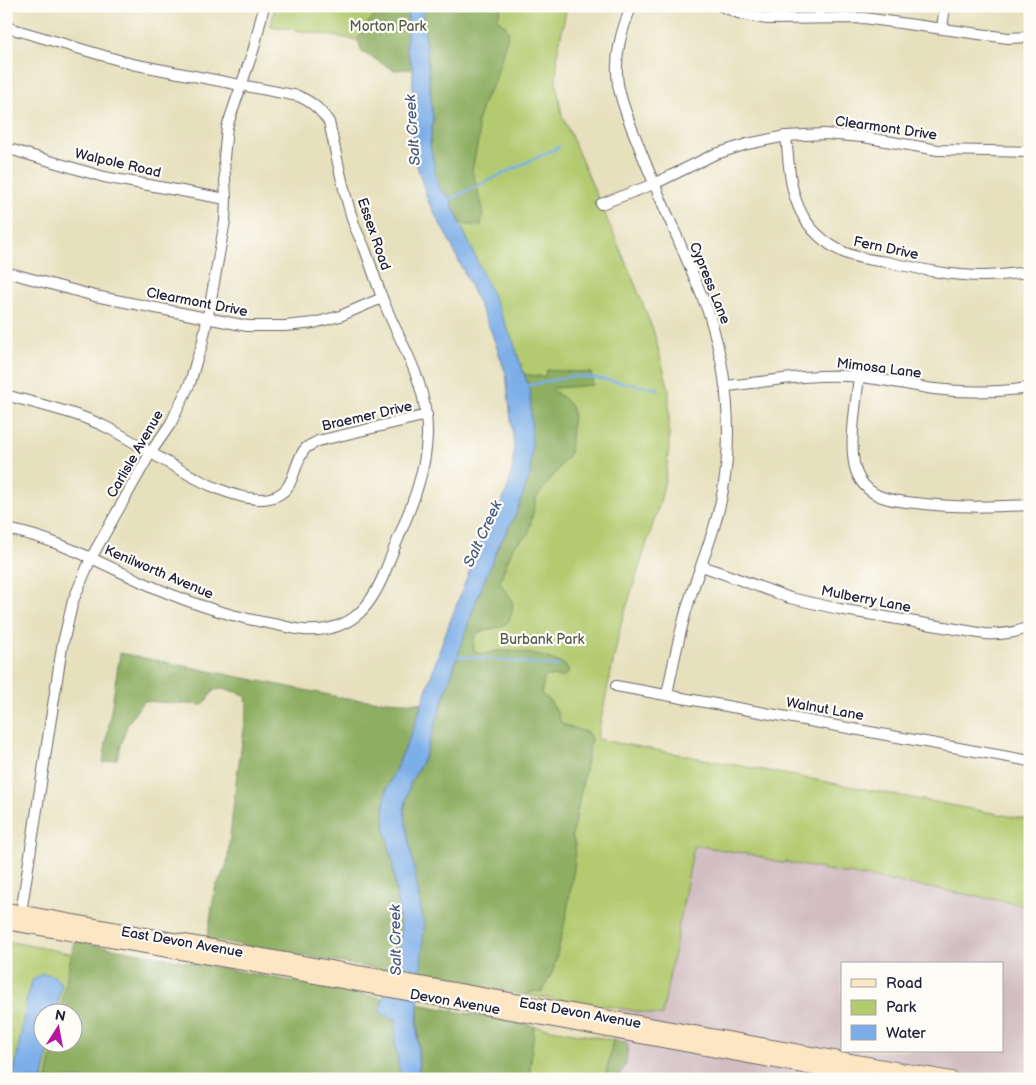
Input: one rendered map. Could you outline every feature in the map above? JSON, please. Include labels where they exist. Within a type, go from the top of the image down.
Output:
[{"type":"main road","points":[[6,910],[21,913]]},
{"type":"main road","name":"East Devon Avenue","points":[[21,913],[443,994],[951,1079]]},
{"type":"main road","points":[[6,922],[256,965],[368,980]]},
{"type":"main road","name":"Devon Avenue","points":[[443,994],[873,1079]]},
{"type":"street","name":"Carlisle Avenue","points":[[21,913],[62,648],[73,601],[91,558],[170,422],[190,383],[202,345],[225,221],[224,158],[227,127],[254,48],[264,6]]},
{"type":"street","name":"Cypress Lane","points":[[632,6],[622,32],[618,52],[618,83],[622,102],[654,184],[710,314],[726,386],[727,465],[718,511],[685,615],[667,694]]},
{"type":"street","points":[[721,6],[738,13],[767,19],[864,18],[1008,38],[1030,37]]},
{"type":"street","points":[[820,6],[820,18]]},
{"type":"street","points":[[942,28],[945,6]]},
{"type":"street","name":"Essex Road","points":[[6,27],[132,64],[298,96],[309,101],[320,110],[328,122],[355,227],[382,298],[415,368],[422,389],[427,416],[427,435],[422,472],[380,585],[373,598],[364,610],[352,620],[321,630],[303,630]]},
{"type":"street","name":"Clearmont Drive","points":[[600,204],[654,184],[713,155],[748,144],[786,136],[824,134],[863,137],[938,150],[1030,152]]},
{"type":"street","name":"Fern Drive","points":[[786,136],[790,183],[794,198],[802,215],[812,229],[833,247],[852,255],[922,270],[985,276],[1030,272]]},
{"type":"street","name":"Walpole Road","points":[[6,148],[104,177],[226,199]]},
{"type":"street","name":"Clearmont Drive","points":[[6,272],[95,296],[257,326],[314,323],[340,316],[382,298]]},
{"type":"street","name":"Mimosa Lane","points":[[726,386],[808,376],[859,377],[935,389],[970,392],[1030,388]]},
{"type":"street","points":[[859,377],[853,459],[857,474],[872,492],[888,499],[951,507],[976,508],[1030,504]]},
{"type":"street","name":"Braemer Drive","points":[[6,395],[99,424],[195,478],[221,490],[246,498],[262,499],[276,496],[284,491],[291,482],[306,448],[318,441],[427,416]]},
{"type":"street","name":"Kenilworth Avenue","points":[[6,529],[48,539],[191,603],[258,622],[303,630]]},
{"type":"street","name":"Mulberry Lane","points":[[702,566],[790,598],[839,609],[985,634],[1003,635],[1030,627]]},
{"type":"street","name":"Walnut Lane","points":[[616,686],[1030,761]]},
{"type":"shaded area","points":[[694,845],[754,855],[782,863],[851,873],[858,876],[1030,906],[1030,1079],[618,1079],[626,1063],[628,1043],[613,1040],[619,1008],[662,1016]]},
{"type":"green space","name":"Morton Park","points":[[275,6],[406,6],[406,48],[271,26]]},
{"type":"green space","points":[[383,6],[406,6],[408,17],[406,48],[413,69],[394,70],[362,52],[358,40],[365,26]]},
{"type":"green space","name":"Burbank Park","points":[[424,6],[567,6],[558,50],[556,82],[562,115],[633,279],[654,333],[669,390],[669,447],[666,475],[660,502],[621,624],[597,739],[1030,820],[1030,906],[861,877],[851,873],[782,863],[754,855],[694,845],[662,1016],[524,995],[535,991],[553,971],[575,845],[572,836],[591,739],[574,728],[562,724],[441,707],[532,442],[452,205]]},
{"type":"green space","points":[[424,6],[501,6],[498,18],[501,23],[505,24],[509,32],[495,81],[484,100],[477,123],[479,136],[472,170],[483,209],[481,226],[460,222],[452,205],[452,198],[445,195],[438,187],[430,144],[433,120],[423,16]]},
{"type":"green space","points":[[547,370],[591,373],[593,385],[554,388],[552,390],[572,408],[570,453],[536,499],[528,535],[514,545],[502,575],[500,583],[512,601],[512,612],[509,620],[499,627],[481,632],[474,640],[475,652],[509,651],[525,653],[556,661],[568,668],[568,673],[563,677],[547,676],[544,679],[541,694],[552,704],[562,724],[588,733],[591,739],[572,836],[575,845],[574,869],[566,917],[553,971],[542,992],[535,991],[524,995],[420,976],[404,810],[410,784],[424,758],[473,609],[498,547],[515,516],[530,391],[524,374],[544,377]]},
{"type":"green space","points":[[120,653],[349,699],[422,703],[413,730],[387,788],[385,828],[392,859],[401,932],[399,961],[393,962],[389,971],[207,939],[215,889],[227,864],[236,782],[247,710],[246,695],[225,689],[214,690],[203,705],[143,701],[127,725],[117,759],[103,763]]},
{"type":"green space","points":[[6,941],[80,955],[71,1002],[32,1002],[32,1052],[61,1052],[56,1079],[6,1079]]},
{"type":"green space","points":[[74,941],[383,998],[380,1013],[396,1019],[395,1045],[401,1079],[47,1079],[52,1052],[82,1052],[82,1002],[62,1002]]},
{"type":"green space","points":[[418,1004],[534,1026],[530,1070],[527,1079],[419,1079]]},
{"type":"green space","points":[[534,1026],[613,1040],[605,1079],[527,1079],[530,1070]]},
{"type":"green space","points":[[613,1040],[628,1043],[626,1063],[618,1079],[605,1079]]},
{"type":"water","name":"Salt Creek","points":[[406,6],[424,6],[423,16],[433,120],[430,144],[438,187],[452,198],[452,205],[513,341],[530,391],[532,442],[530,476],[515,516],[498,547],[473,609],[424,758],[410,784],[404,810],[424,926],[417,1024],[419,1079],[401,1079],[395,1045],[396,1019],[380,1013],[389,971],[393,962],[399,961],[401,932],[392,859],[385,828],[384,805],[387,788],[413,730],[443,640],[486,528],[500,507],[509,484],[514,446],[506,374],[491,331],[451,244],[428,201],[417,166],[412,131],[413,69],[406,48],[408,17]]},
{"type":"water","points":[[43,973],[54,976],[62,984],[58,1002],[32,1002],[32,1052],[48,1052],[43,1079],[13,1079],[28,992],[33,979]]},
{"type":"waterway","points":[[450,199],[559,147]]},
{"type":"waterway","points":[[525,386],[574,376],[659,389]]},
{"type":"waterway","points":[[456,656],[559,666]]}]
